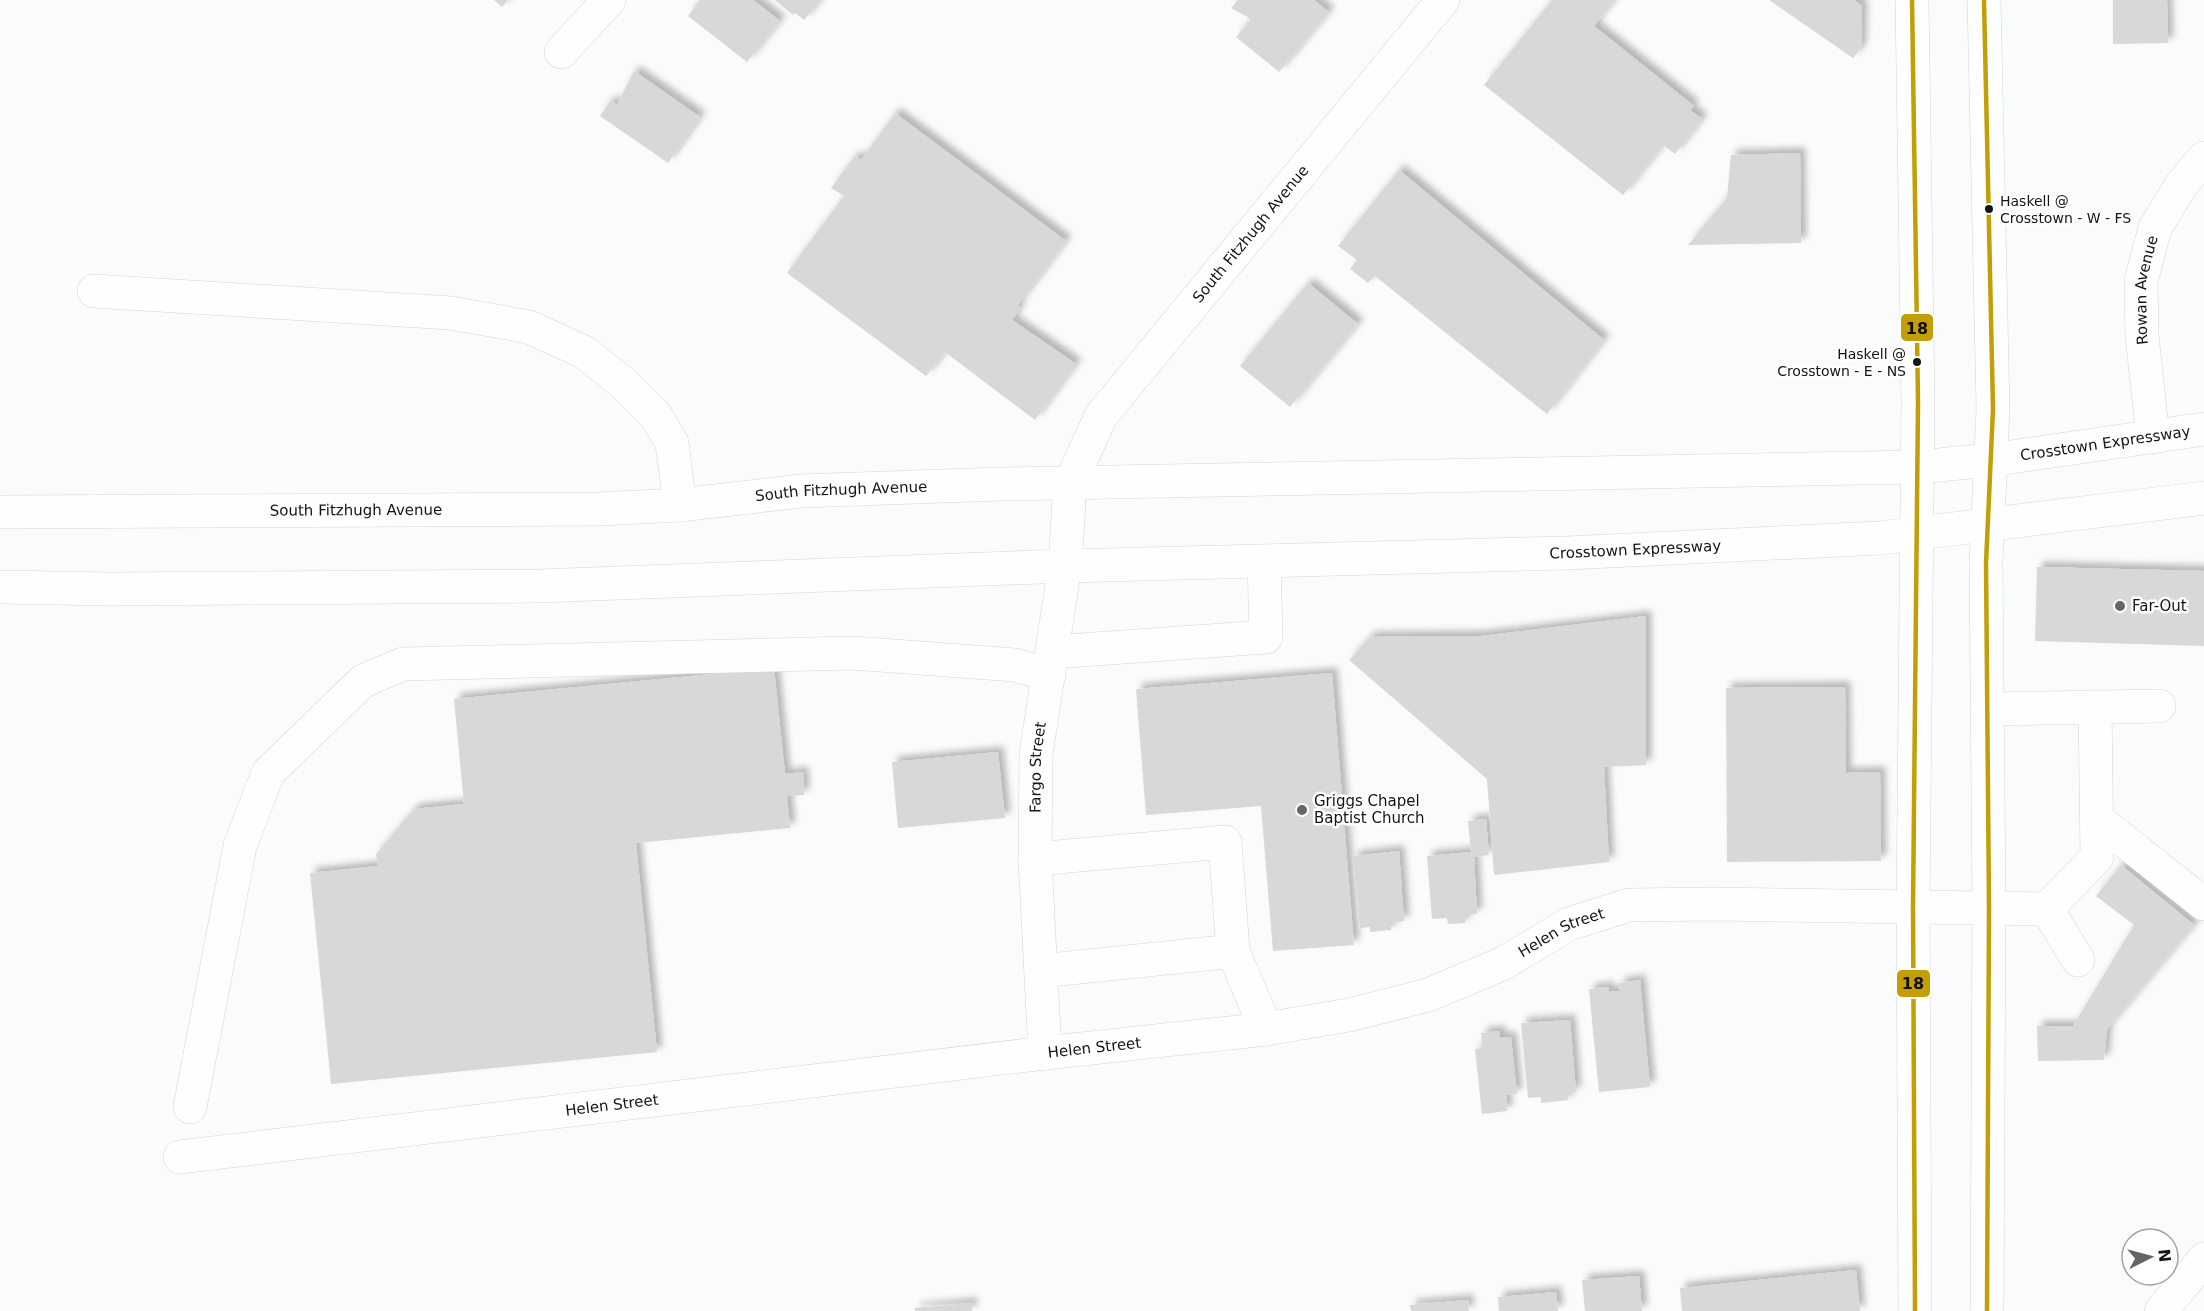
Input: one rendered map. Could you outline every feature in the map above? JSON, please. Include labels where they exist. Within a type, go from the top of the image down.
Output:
[{"type":"main road","points":[[561,52],[609,0]]},
{"type":"main road","name":"South Fitzhugh Avenue","points":[[0,512],[598,509],[680,505],[801,491],[1000,484],[1070,484],[1101,416],[1443,0]]},
{"type":"main road","points":[[1912,0],[1918,468],[1913,907],[1915,1311]]},
{"type":"main road","points":[[1984,0],[1993,398],[1986,562],[1989,908],[1988,1311]]},
{"type":"main road","name":"Rowan Avenue","points":[[2153,437],[2142,336],[2141,281],[2155,228],[2182,184],[2204,158]]},
{"type":"main road","points":[[94,291],[451,313],[528,327],[584,352],[623,383],[656,416],[672,443],[680,505]]},
{"type":"main road","name":"Crosstown Expressway","points":[[1070,484],[1918,468],[1990,460],[2204,429]]},
{"type":"main road","name":"Fargo Street","points":[[1045,1053],[1035,860],[1036,754],[1065,566],[1070,484]]},
{"type":"main road","name":"Crosstown Expressway","points":[[1065,566],[1567,553],[1880,538],[2204,498]]},
{"type":"main road","points":[[190,1107],[240,846],[268,773],[363,681],[402,664],[853,653],[1016,664],[1050,663],[1266,637],[1264,561]]},
{"type":"main road","points":[[0,587],[110,589],[539,586],[1065,566]]},
{"type":"main road","points":[[1987,709],[2158,706]]},
{"type":"main road","points":[[2078,960],[2047,909],[2097,857],[2095,708]]},
{"type":"main road","points":[[2097,819],[2204,904]]},
{"type":"main road","points":[[1035,860],[1225,842],[1233,951],[1266,1029]]},
{"type":"main road","name":"Helen Street","points":[[180,1157],[1045,1053],[1266,1029],[1349,1015],[1428,995],[1504,963],[1569,924],[1629,905],[1714,904],[2047,909]]},
{"type":"main road","points":[[1041,971],[1233,951]]},
{"type":"main road","points":[[2161,1311],[2204,1259]]},
{"type":"building","points":[[494,0],[508,0],[502,7]]},
{"type":"building","points":[[700,0],[753,0],[780,21],[747,62],[688,16]]},
{"type":"building","points":[[775,0],[821,0],[804,20],[795,13],[793,15]]},
{"type":"building","points":[[1238,0],[1314,0],[1329,12],[1279,72],[1236,37],[1251,19],[1231,8]]},
{"type":"building","points":[[1552,0],[1614,0],[1594,26],[1694,106],[1690,110],[1702,119],[1675,154],[1663,145],[1623,195],[1484,85]]},
{"type":"building","points":[[1769,0],[1854,0],[1862,6],[1861,48],[1853,58]]},
{"type":"building","points":[[2113,0],[2167,0],[2168,43],[2113,44]]},
{"type":"building","points":[[634,71],[700,117],[668,163],[600,116],[610,101],[617,105]]},
{"type":"building","points":[[895,113],[1066,241],[1017,306],[1020,308],[1012,320],[1076,364],[1035,420],[945,352],[926,376],[787,273],[844,196],[831,188],[855,156],[861,160]]},
{"type":"building","points":[[1800,153],[1801,243],[1688,245],[1727,198],[1731,155]]},
{"type":"building","points":[[1399,170],[1604,340],[1547,414],[1375,276],[1368,283],[1350,269],[1357,260],[1338,246]]},
{"type":"building","points":[[1308,283],[1358,324],[1290,407],[1240,366]]},
{"type":"building","name":"Far-Out","points":[[2037,567],[2204,571],[2204,646],[2035,641]]},
{"type":"building","points":[[1646,616],[1646,765],[1604,767],[1609,862],[1494,875],[1487,779],[1349,660],[1370,637],[1481,636]]},
{"type":"building","points":[[774,668],[785,774],[803,772],[804,795],[787,796],[790,828],[636,843],[657,1052],[331,1084],[310,873],[378,866],[376,854],[414,809],[464,804],[454,699]]},
{"type":"building","name":"Griggs Chapel Baptist Church","points":[[1332,673],[1354,945],[1273,951],[1261,806],[1146,815],[1136,689]]},
{"type":"building","points":[[1845,687],[1846,773],[1880,772],[1881,861],[1727,862],[1726,688]]},
{"type":"building","points":[[998,752],[1005,818],[898,828],[892,762]]},
{"type":"building","points":[[1486,819],[1489,855],[1474,857],[1477,914],[1465,915],[1465,923],[1448,924],[1447,918],[1432,919],[1427,856],[1471,852],[1468,821]]},
{"type":"building","points":[[1399,851],[1404,921],[1391,923],[1391,930],[1370,932],[1370,927],[1360,928],[1353,856]]},
{"type":"building","points":[[2121,865],[2194,925],[2107,1029],[2104,1060],[2038,1061],[2037,1026],[2073,1026],[2134,925],[2096,896]]},
{"type":"building","points":[[1640,980],[1650,1087],[1599,1092],[1589,989],[1608,987],[1609,992],[1620,991],[1619,983]]},
{"type":"building","points":[[1570,1020],[1576,1092],[1568,1093],[1568,1100],[1541,1103],[1541,1097],[1528,1098],[1521,1023]]},
{"type":"building","points":[[1500,1031],[1500,1038],[1511,1037],[1517,1094],[1506,1095],[1507,1111],[1482,1114],[1475,1049],[1482,1048],[1481,1033]]},
{"type":"building","points":[[1856,1270],[1860,1311],[1682,1311],[1680,1288]]},
{"type":"building","points":[[1639,1276],[1642,1311],[1585,1311],[1582,1280]]},
{"type":"building","points":[[1556,1292],[1558,1311],[1499,1311],[1498,1297]]},
{"type":"building","points":[[1468,1300],[1469,1311],[1411,1311],[1410,1305]]},
{"type":"building","points":[[972,1303],[972,1311],[915,1311],[915,1308]]},
{"type":"transit line","name":"18","points":[[1912,0],[1918,401],[1913,907],[1915,1311]]},
{"type":"transit line","name":"18","points":[[1984,0],[1993,409],[1986,563],[1989,908],[1987,1311]]},
{"type":"place","name":"Haskell @ Crosstown - W - FS","points":[[1989,209]]},
{"type":"place","name":"Haskell @ Crosstown - E - NS","points":[[1917,362]]},
{"type":"place","name":"Far-Out","points":[[2120,606]]},
{"type":"place","name":"Griggs Chapel Baptist Church","points":[[1302,810]]}]
